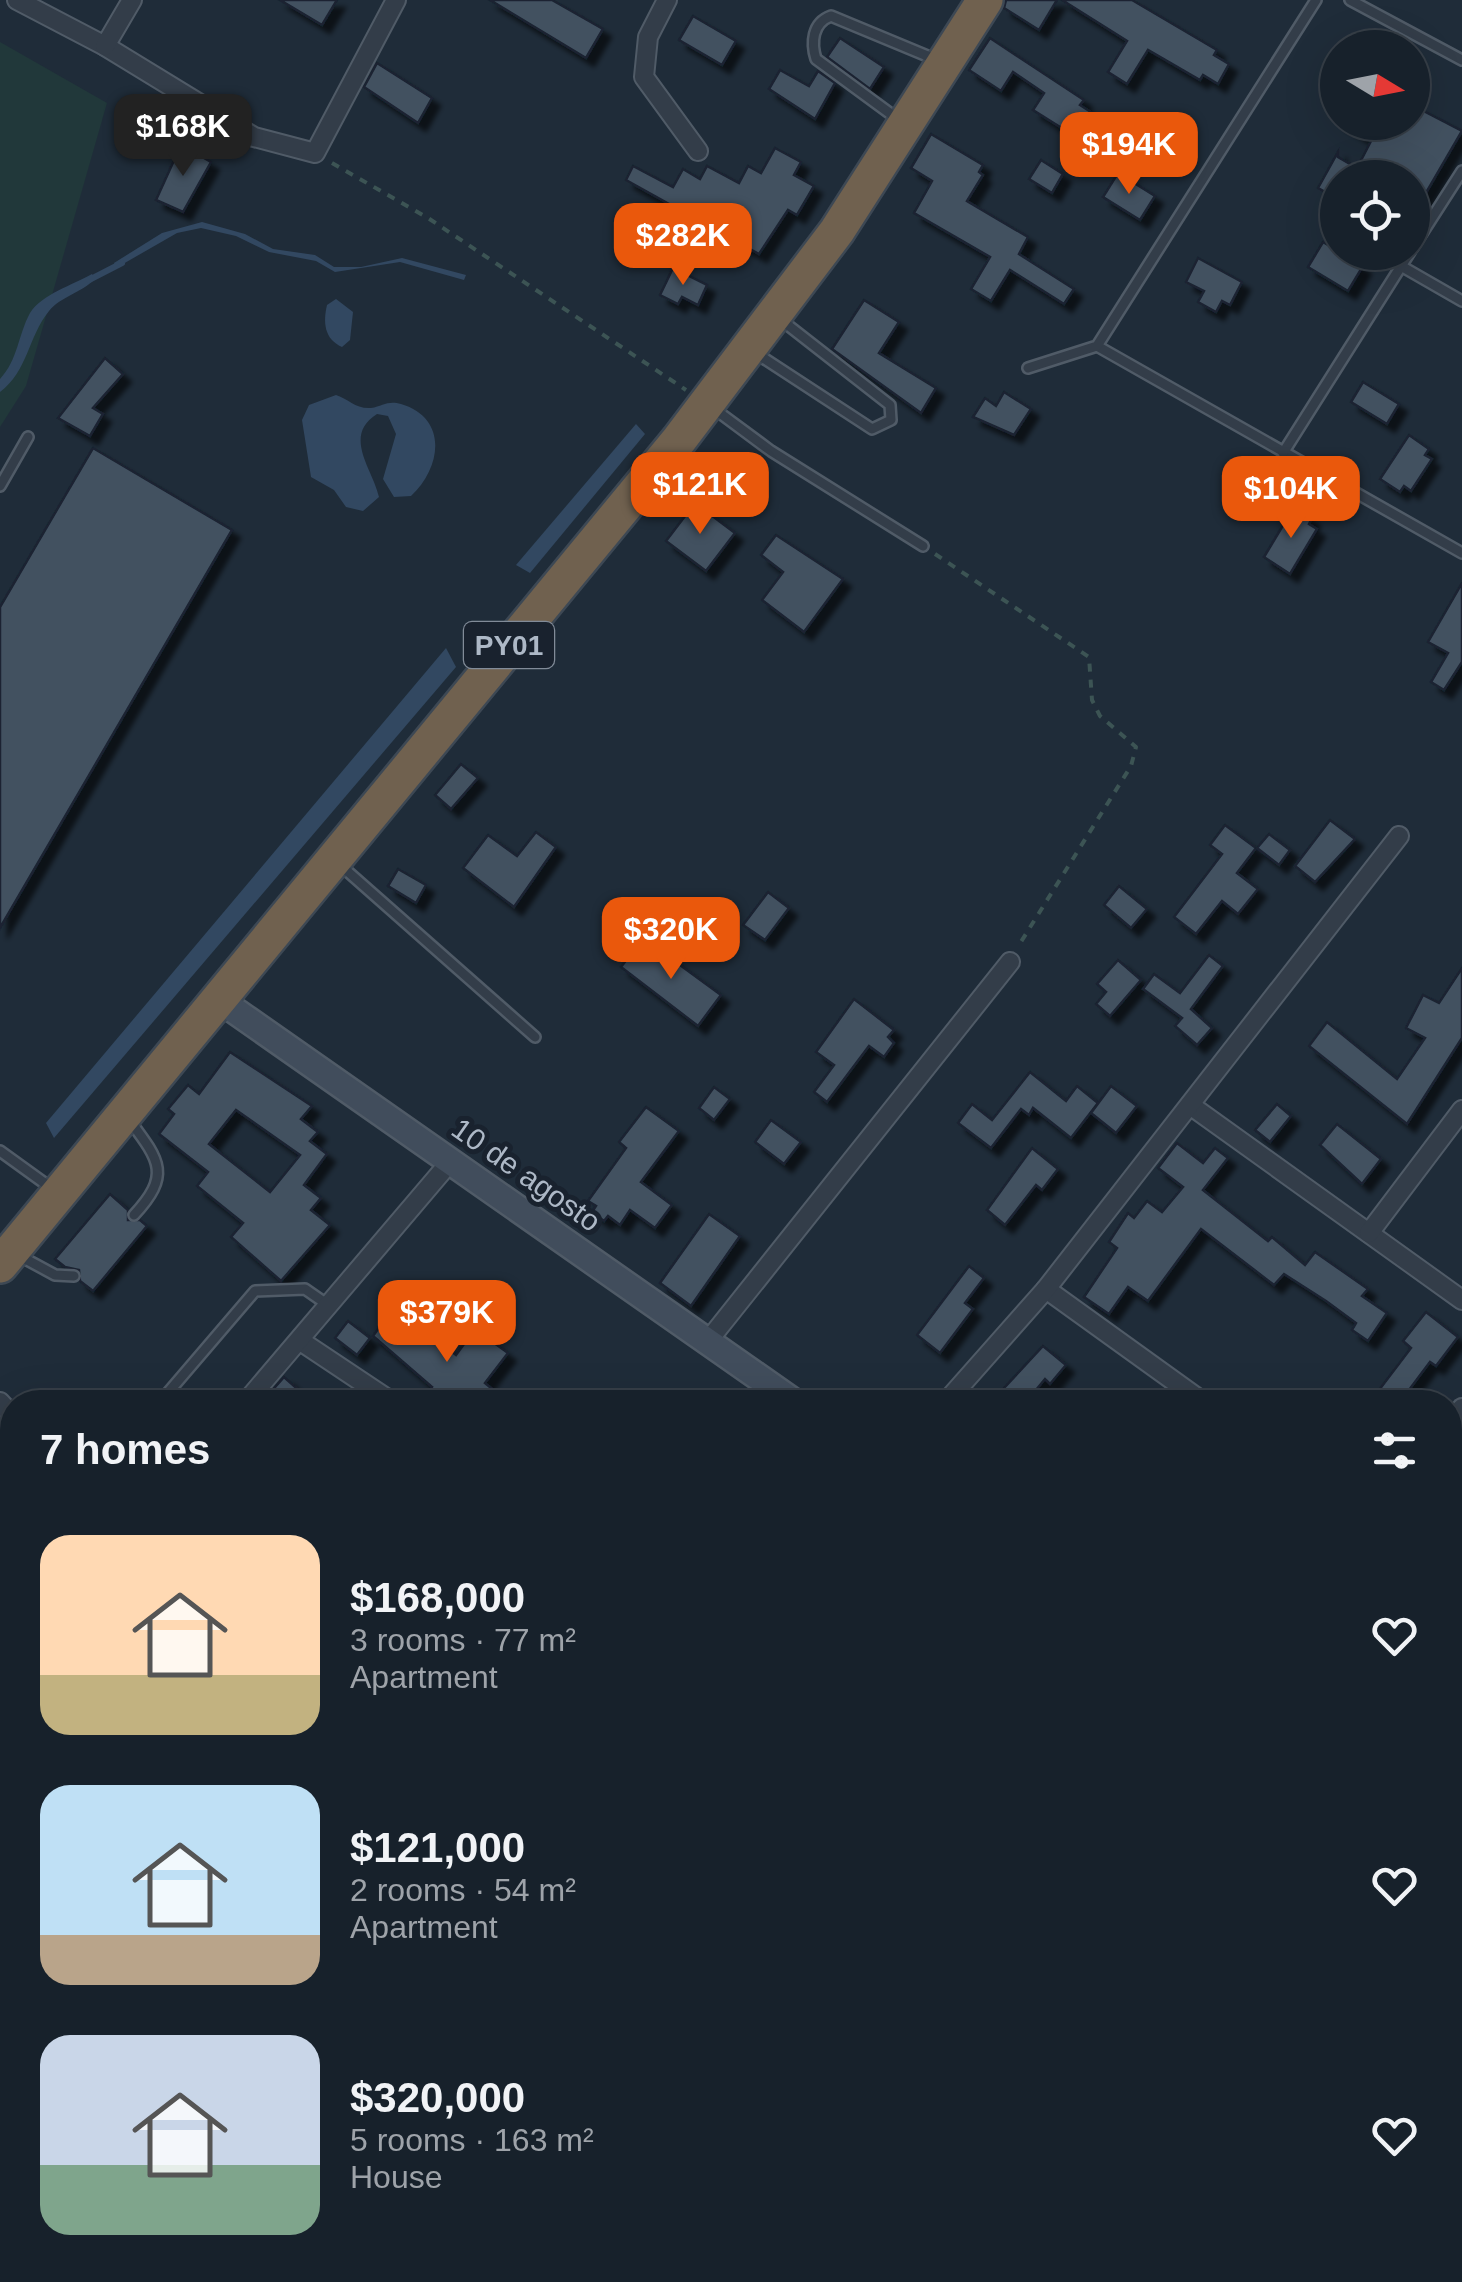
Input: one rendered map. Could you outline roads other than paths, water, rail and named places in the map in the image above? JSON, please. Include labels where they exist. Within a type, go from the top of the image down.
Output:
[{"type":"highway","name":"PY01","points":[[6,1258],[706,403],[837,230],[985,0]]},
{"type":"street","points":[[17,0],[105,46],[254,137],[315,154],[396,0]]},
{"type":"street","points":[[105,46],[132,0]]},
{"type":"street","points":[[666,0],[648,37],[644,77],[698,151]]},
{"type":"street","points":[[957,1390],[1046,1289],[1398,836]]},
{"type":"street","points":[[708,1341],[1010,962]]},
{"type":"street","name":"10 de agosto","points":[[221,1000],[777,1390]]},
{"type":"street","points":[[1190,1104],[1462,1300]]},
{"type":"street","points":[[1369,1232],[1462,1110]]},
{"type":"street","points":[[257,1390],[302,1342],[450,1162]]},
{"type":"street","points":[[1046,1289],[1186,1390]]},
{"type":"street","points":[[302,1342],[374,1390]]},
{"type":"lane","points":[[1028,368],[1097,346],[1316,0]]},
{"type":"lane","points":[[1350,0],[1462,60]]},
{"type":"lane","points":[[905,124],[816,59],[813,38],[819,24],[831,16],[850,21],[945,62]]},
{"type":"lane","points":[[1430,221],[1462,171]]},
{"type":"lane","points":[[1283,453],[1399,270]]},
{"type":"lane","points":[[1409,270],[1462,301]]},
{"type":"lane","points":[[748,348],[872,429],[892,420],[890,405],[774,314]]},
{"type":"lane","points":[[1097,346],[1462,553]]},
{"type":"lane","points":[[706,403],[771,450],[923,546]]},
{"type":"lane","points":[[0,486],[28,437]]},
{"type":"lane","points":[[332,858],[535,1036]]},
{"type":"lane","points":[[126,1114],[156,1155],[158,1168],[154,1194],[134,1215]]},
{"type":"lane","points":[[0,1151],[59,1194]]},
{"type":"lane","points":[[6,1258],[55,1275],[74,1276]]},
{"type":"lane","points":[[170,1390],[255,1291],[306,1290],[330,1307]]},
{"type":"water","points":[[202,222],[245,234],[273,249],[315,255],[334,267],[361,267],[402,258],[466,275],[464,280],[400,262],[335,272],[316,261],[269,252],[236,236],[201,228],[177,233],[116,268],[114,263],[162,233]]},
{"type":"water","points":[[92,274],[95,279],[49,311],[17,374],[0,392],[0,379],[11,364],[35,306]]},
{"type":"water","points":[[336,299],[353,312],[350,340],[342,347],[328,335],[325,324],[327,305]]},
{"type":"water","points":[[336,395],[365,408],[401,404],[427,420],[433,432],[434,458],[411,496],[394,497],[383,479],[396,434],[388,416],[377,414],[362,432],[363,453],[379,497],[363,511],[346,507],[334,490],[311,477],[302,420],[309,405]]},
{"type":"water","points":[[636,424],[645,434],[530,573],[516,565]]},
{"type":"water","points":[[446,648],[456,667],[54,1138],[46,1123]]},
{"type":"waterway","points":[[89,280],[122,263]]}]
